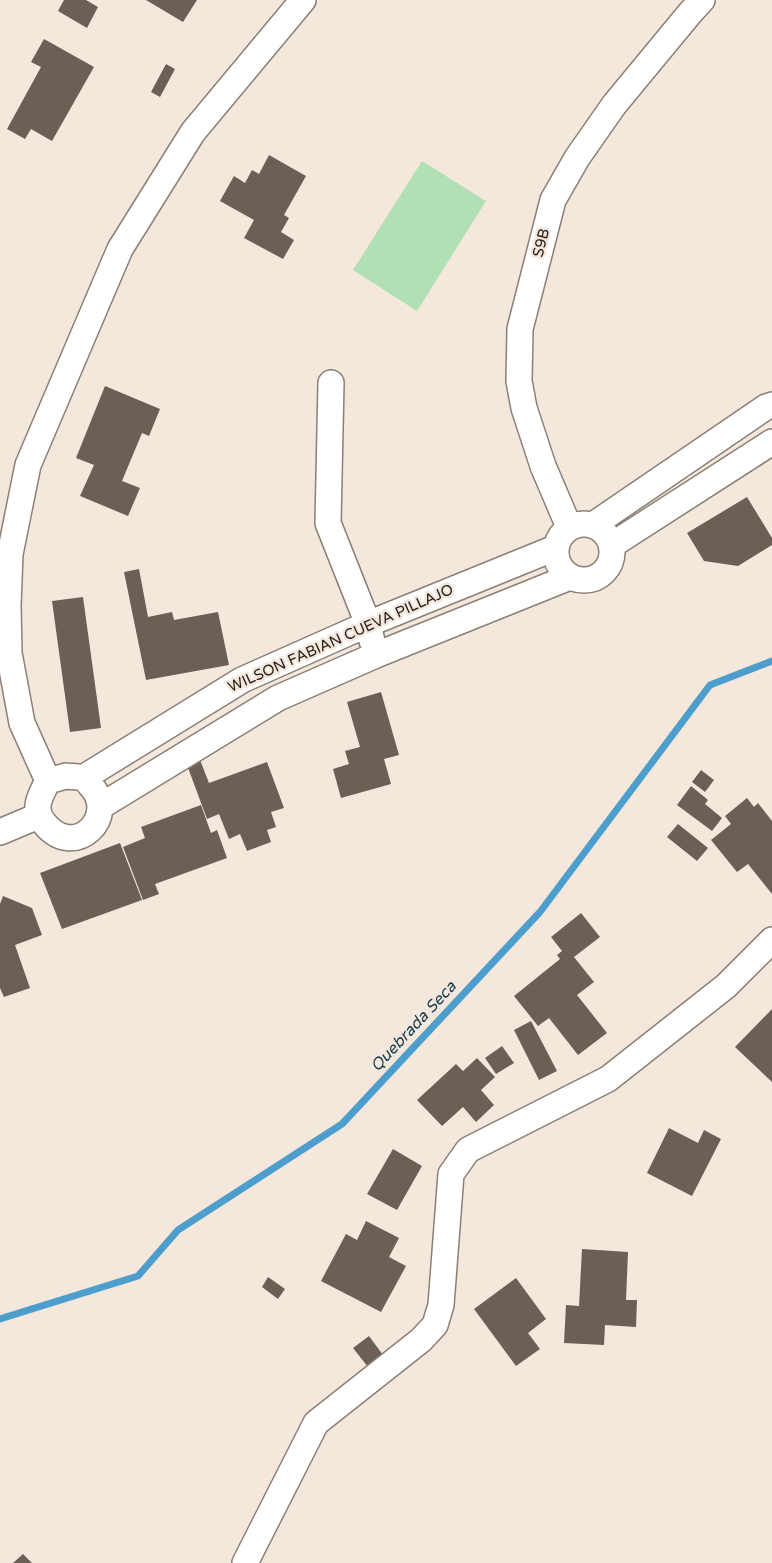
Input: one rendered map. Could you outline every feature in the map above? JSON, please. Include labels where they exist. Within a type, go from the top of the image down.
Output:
[{"type":"street","points":[[48,782],[22,723],[9,653],[10,554],[28,466],[120,249],[193,132],[303,0]]},
{"type":"street","name":"S9B","points":[[569,527],[543,466],[524,408],[519,381],[520,329],[529,292],[553,200],[577,158],[614,105],[702,0]]},
{"type":"street","points":[[331,383],[328,523],[368,624],[376,655]]},
{"type":"street","points":[[593,524],[766,407],[772,406]]},
{"type":"street","points":[[612,545],[772,442]]},
{"type":"street","points":[[581,523],[593,524],[605,532],[612,545],[612,558],[606,570],[596,578],[583,580],[570,577],[561,570],[556,559],[555,548],[560,536],[569,527],[581,523]]},
{"type":"street","name":"WILSON FABIAN CUEVA PILLAJO","points":[[83,778],[242,680],[368,624],[555,548]]},
{"type":"street","name":"WILSON FABIAN CUEVA PILLAJO","points":[[101,806],[278,698],[376,655],[570,577]]},
{"type":"street","points":[[66,776],[83,778],[96,791],[101,806],[97,820],[88,833],[75,838],[59,837],[38,816],[39,798],[48,782],[66,776]]},
{"type":"street","points":[[0,832],[38,816]]},
{"type":"street","points":[[245,1563],[316,1423],[421,1340],[435,1325],[441,1305],[451,1174],[468,1150],[608,1079],[726,986],[772,940]]},
{"type":"green space","points":[[422,161],[486,201],[417,311],[353,270]]},
{"type":"building","points":[[64,0],[86,0],[98,7],[87,28],[58,11]]},
{"type":"building","points":[[146,0],[197,0],[183,22]]},
{"type":"building","points":[[44,39],[94,67],[52,141],[31,129],[25,139],[7,129],[41,67],[31,62]]},
{"type":"building","points":[[166,64],[175,69],[160,97],[151,92]]},
{"type":"building","points":[[269,155],[306,176],[284,215],[289,218],[281,232],[294,240],[283,259],[244,238],[254,220],[220,201],[234,176],[245,183],[252,170],[259,174]]},
{"type":"building","points":[[105,386],[160,409],[149,436],[142,433],[122,481],[140,488],[128,516],[80,496],[94,465],[76,458]]},
{"type":"building","points":[[747,497],[772,538],[772,545],[738,566],[704,561],[687,533]]},
{"type":"building","points":[[139,569],[148,617],[172,612],[174,620],[218,612],[229,665],[146,680],[124,572]]},
{"type":"building","points":[[83,597],[101,728],[70,732],[52,601]]},
{"type":"building","points":[[381,692],[399,755],[384,759],[391,784],[341,798],[333,769],[349,764],[345,751],[360,747],[347,702]]},
{"type":"building","points":[[200,760],[209,783],[267,762],[284,808],[271,812],[276,827],[267,830],[271,842],[247,851],[240,834],[229,839],[219,814],[207,819],[187,765]]},
{"type":"building","points":[[701,770],[714,780],[705,792],[692,782]]},
{"type":"building","points":[[691,786],[708,800],[705,804],[722,818],[712,831],[677,805]]},
{"type":"building","points":[[747,798],[754,807],[758,803],[772,821],[772,894],[748,864],[737,872],[711,840],[731,824],[725,816]]},
{"type":"building","points":[[201,805],[211,833],[217,830],[227,858],[155,884],[159,894],[143,900],[123,847],[145,838],[141,827]]},
{"type":"building","points":[[678,824],[708,848],[697,861],[667,837]]},
{"type":"building","points":[[120,843],[142,900],[62,929],[40,873]]},
{"type":"building","points":[[3,896],[32,908],[42,935],[15,945],[30,988],[4,997],[0,988],[0,904]]},
{"type":"building","points":[[581,913],[600,937],[574,957],[594,982],[577,995],[607,1033],[578,1055],[549,1018],[538,1026],[514,996],[560,959],[557,955],[562,951],[551,937]]},
{"type":"building","points":[[772,1009],[772,1082],[735,1047]]},
{"type":"building","points":[[531,1021],[557,1071],[539,1080],[514,1030]]},
{"type":"building","points":[[502,1046],[514,1063],[496,1074],[485,1058]]},
{"type":"building","points":[[477,1058],[495,1077],[481,1090],[494,1105],[476,1122],[463,1107],[442,1126],[417,1100],[456,1064],[463,1071]]},
{"type":"building","points":[[669,1128],[698,1143],[704,1130],[721,1139],[692,1196],[647,1173]]},
{"type":"building","points":[[393,1149],[422,1166],[397,1210],[367,1194]]},
{"type":"building","points":[[366,1221],[399,1238],[389,1257],[406,1266],[381,1312],[321,1281],[346,1234],[357,1240]]},
{"type":"building","points":[[582,1249],[628,1252],[626,1300],[637,1300],[636,1327],[605,1325],[604,1345],[564,1343],[566,1305],[579,1306]]},
{"type":"building","points":[[268,1277],[285,1289],[278,1299],[262,1287]]},
{"type":"building","points":[[516,1278],[546,1319],[528,1333],[540,1349],[516,1366],[474,1309]]},
{"type":"building","points":[[369,1336],[383,1355],[368,1367],[353,1348]]},
{"type":"building","points":[[23,1554],[32,1563],[13,1563]]},
{"type":"waterway","name":"Quebrada Seca","points":[[0,1319],[138,1276],[178,1230],[342,1124],[540,912],[710,685],[772,661]]}]
